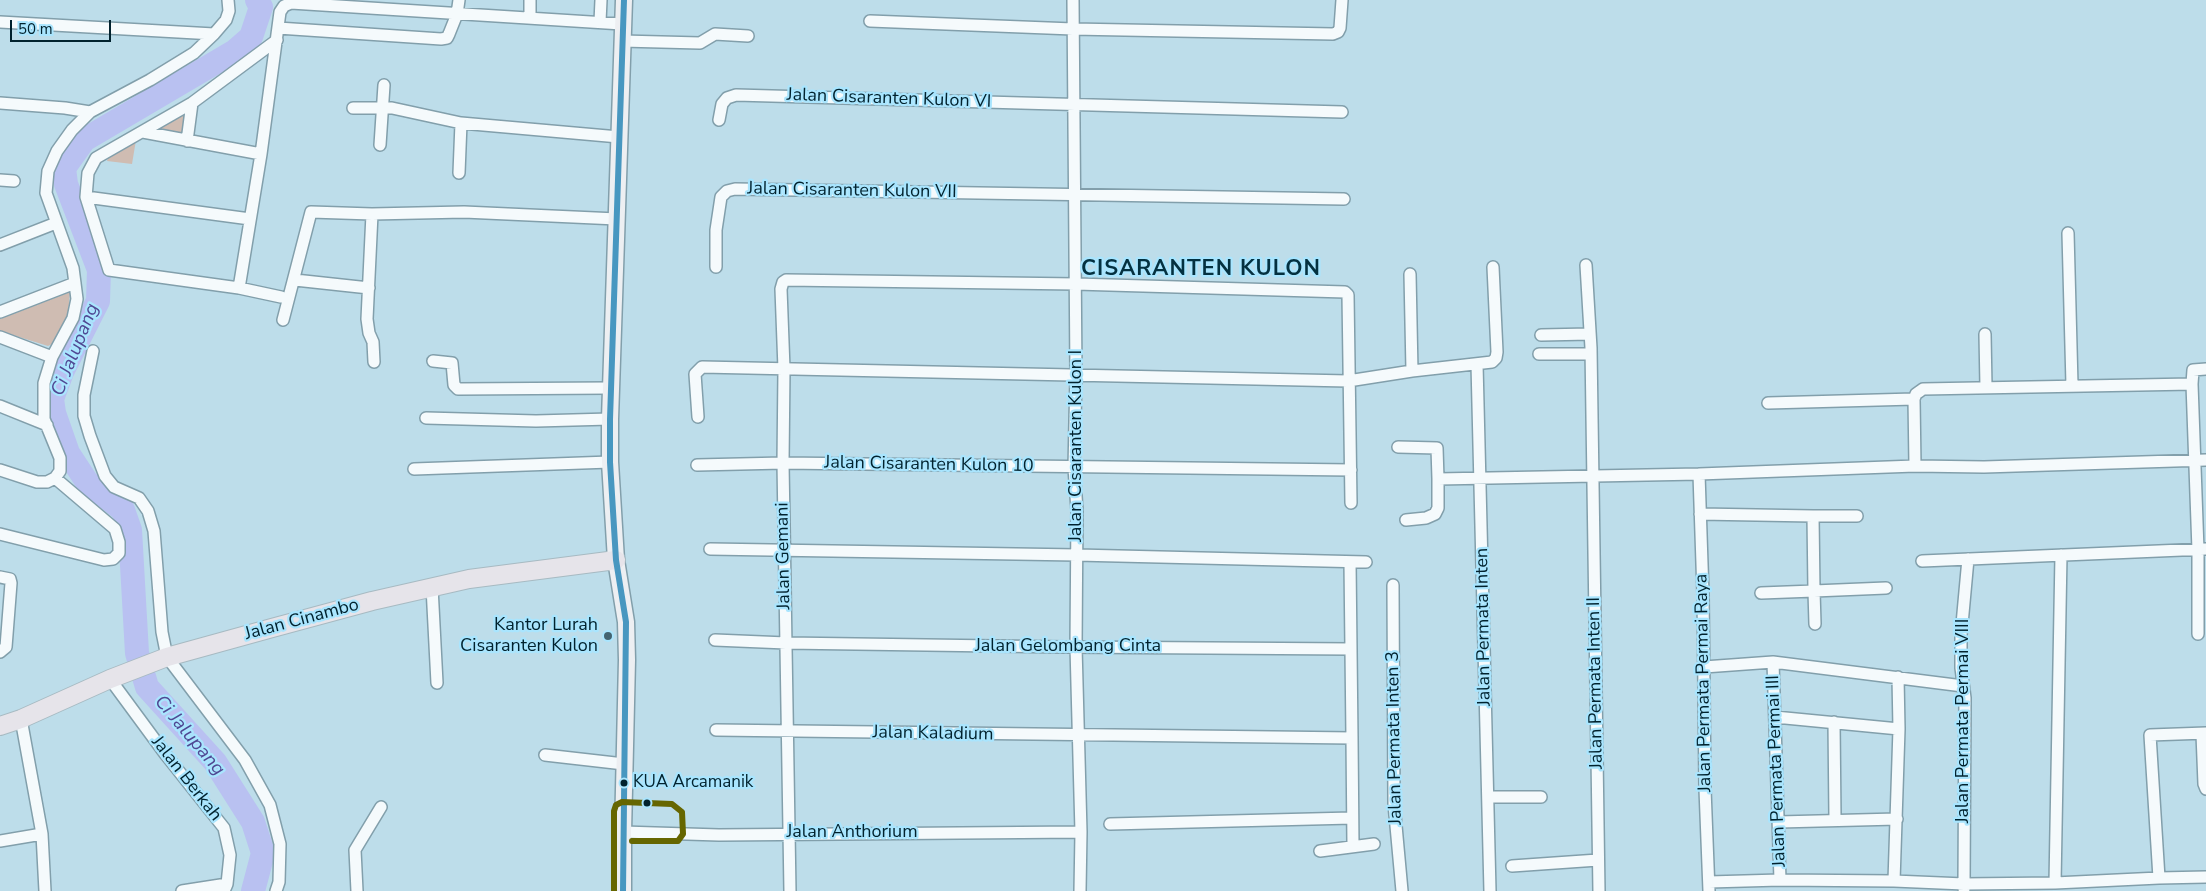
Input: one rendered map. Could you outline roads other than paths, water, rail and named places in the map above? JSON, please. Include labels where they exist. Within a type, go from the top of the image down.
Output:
[{"type":"main road","points":[[623,891],[627,660],[626,622],[616,560],[610,462],[610,388],[624,0]]},
{"type":"main road","name":"Jalan Cinambo","points":[[0,726],[21,719],[115,677],[161,660],[372,601],[470,579],[616,560]]},
{"type":"street","points":[[0,470],[37,482],[47,482],[55,478],[60,471],[60,458],[44,419],[44,383],[52,357],[73,318],[76,299],[73,268],[46,193],[48,171],[62,144],[72,130],[90,112],[150,80],[186,57],[214,34],[226,20],[229,11],[228,0]]},
{"type":"street","points":[[281,297],[240,288],[109,270],[86,197],[88,174],[96,158],[192,103],[278,34],[447,38],[457,14],[459,0]]},
{"type":"street","points":[[530,0],[530,18]]},
{"type":"street","points":[[600,22],[601,0]]},
{"type":"street","name":"Jalan Cisaranten Kulon I","points":[[1073,0],[1076,284],[1074,468],[1081,832],[1080,891]]},
{"type":"street","points":[[870,21],[1333,34],[1338,32],[1340,28],[1342,0]]},
{"type":"street","points":[[240,288],[261,154],[280,12],[284,6],[291,2],[390,5],[457,14],[622,24]]},
{"type":"street","points":[[0,22],[214,34]]},
{"type":"street","points":[[622,41],[700,43],[715,34],[748,36]]},
{"type":"street","points":[[380,145],[384,85]]},
{"type":"street","name":"Jalan Cisaranten Kulon VI","points":[[719,120],[722,104],[727,98],[736,95],[1342,112]]},
{"type":"street","points":[[0,103],[90,112]]},
{"type":"street","points":[[187,141],[192,103]]},
{"type":"street","points":[[352,108],[382,107],[461,123],[619,138]]},
{"type":"street","points":[[459,173],[461,123]]},
{"type":"street","points":[[143,132],[261,154]]},
{"type":"street","points":[[0,180],[14,181]]},
{"type":"street","name":"Jalan Cisaranten Kulon VII","points":[[716,267],[716,230],[721,197],[727,191],[735,189],[1075,195]]},
{"type":"street","points":[[1075,195],[1344,199]]},
{"type":"street","points":[[86,197],[250,219]]},
{"type":"street","points":[[283,320],[295,280],[311,212],[372,214],[464,212],[617,219]]},
{"type":"street","points":[[372,214],[368,326],[373,342],[374,362]]},
{"type":"street","points":[[0,245],[56,223]]},
{"type":"street","points":[[2068,233],[2072,385]]},
{"type":"street","name":"Jalan Permata Inten II","points":[[1586,266],[1591,354],[1599,891]]},
{"type":"street","points":[[698,416],[695,374],[702,367],[1348,382],[1412,371],[1492,362],[1496,358],[1493,267]]},
{"type":"street","points":[[1410,274],[1412,371]]},
{"type":"street","points":[[295,280],[369,288]]},
{"type":"street","name":"Jalan Gemani","points":[[790,891],[784,551],[784,369],[781,289],[783,282],[786,280],[1076,284]]},
{"type":"street","points":[[0,312],[75,283]]},
{"type":"street","points":[[1076,284],[1345,292],[1348,295],[1351,503]]},
{"type":"street","points":[[1541,335],[1590,334]]},
{"type":"street","points":[[1985,334],[1986,387]]},
{"type":"street","points":[[0,337],[52,357]]},
{"type":"street","points":[[93,351],[84,395],[84,416],[105,476],[114,487],[139,498],[148,511],[154,531],[162,632],[161,660],[245,760],[270,805],[280,844],[277,886],[289,891]]},
{"type":"street","points":[[1539,354],[1591,354]]},
{"type":"street","points":[[433,361],[452,363],[454,385],[458,389],[610,388]]},
{"type":"street","name":"Jalan Permata Inten","points":[[1477,364],[1490,891]]},
{"type":"street","points":[[2198,634],[2202,550],[2200,460],[2192,384],[2193,370],[2206,369]]},
{"type":"street","points":[[1915,466],[1914,399],[1916,394],[1923,389],[2192,384]]},
{"type":"street","points":[[1768,402],[1914,399]]},
{"type":"street","points":[[0,406],[47,426]]},
{"type":"street","points":[[426,418],[610,419]]},
{"type":"street","points":[[1398,447],[1437,448],[1438,508],[1435,514],[1426,518],[1406,520]]},
{"type":"street","points":[[1438,479],[1699,474],[1915,466],[1984,467],[2200,460]]},
{"type":"street","points":[[414,470],[610,462]]},
{"type":"street","name":"Jalan Cisaranten Kulon 10","points":[[697,465],[783,463],[1351,470]]},
{"type":"street","name":"Jalan Permata Permai Raya","points":[[1699,474],[1705,788],[1709,886]]},
{"type":"street","points":[[0,534],[104,560],[113,559],[118,553],[119,542],[115,529],[55,478]]},
{"type":"street","points":[[1700,514],[1857,516]]},
{"type":"street","points":[[1813,516],[1815,624]]},
{"type":"street","points":[[710,550],[1077,554],[1366,562]]},
{"type":"street","points":[[1922,561],[2202,550]]},
{"type":"street","points":[[2055,883],[2060,555]]},
{"type":"street","name":"Jalan Permata Permai VIII","points":[[1964,887],[1961,635],[1968,559]]},
{"type":"street","points":[[1350,562],[1353,846]]},
{"type":"street","points":[[0,578],[10,579],[11,583],[6,647],[0,652]]},
{"type":"street","name":"Jalan Permata Inten 3","points":[[1393,585],[1394,804],[1402,891]]},
{"type":"street","points":[[432,587],[437,683]]},
{"type":"street","points":[[1762,593],[1886,588]]},
{"type":"street","name":"Jalan Gelombang Cinta","points":[[715,640],[786,643],[1351,649]]},
{"type":"street","points":[[1704,667],[1773,662],[1963,686]]},
{"type":"street","name":"Jalan Permata Permai III","points":[[1773,662],[1780,880]]},
{"type":"street","name":"Jalan Berkah","points":[[115,677],[166,755],[224,828],[230,855],[225,888]]},
{"type":"street","points":[[1894,881],[1900,729],[1898,677]]},
{"type":"street","points":[[1776,717],[1900,729]]},
{"type":"street","points":[[21,719],[42,834],[45,891]]},
{"type":"street","points":[[1834,722],[1835,819]]},
{"type":"street","name":"Jalan Kaladium","points":[[716,730],[1352,738]]},
{"type":"street","points":[[2159,878],[2150,735],[2204,733],[2204,784],[2206,789]]},
{"type":"street","points":[[545,755],[624,764]]},
{"type":"street","points":[[1488,797],[1541,797]]},
{"type":"street","points":[[357,891],[355,850],[381,807]]},
{"type":"street","points":[[1110,824],[1352,818]]},
{"type":"street","points":[[1779,822],[1835,819],[1897,819]]},
{"type":"street","name":"Jalan Anthorium","points":[[623,832],[719,835],[1081,832]]},
{"type":"street","points":[[0,841],[42,834]]},
{"type":"street","points":[[1320,851],[1374,844]]},
{"type":"street","points":[[1512,866],[1598,860]]},
{"type":"street","points":[[1709,886],[1780,880],[1894,881],[1964,887],[2055,883],[2136,885],[2159,878],[2206,877]]},
{"type":"street","points":[[182,891],[225,888]]},
{"type":"waterway","name":"Ci Jalupang","points":[[253,891],[263,853],[253,822],[215,762],[147,687],[137,653],[130,530],[123,510],[87,482],[68,453],[54,413],[52,399],[62,372],[98,301],[99,270],[66,184],[64,168],[84,140],[235,51],[251,37],[261,7],[257,0]]},
{"type":"place","name":"Kantor Lurah Cisaranten Kulon","points":[[608,636]]},
{"type":"place","name":"KUA Arcamanik","points":[[624,783]]},
{"type":"district","name":"CISARANTEN KULON","points":[[1201,270]]}]
